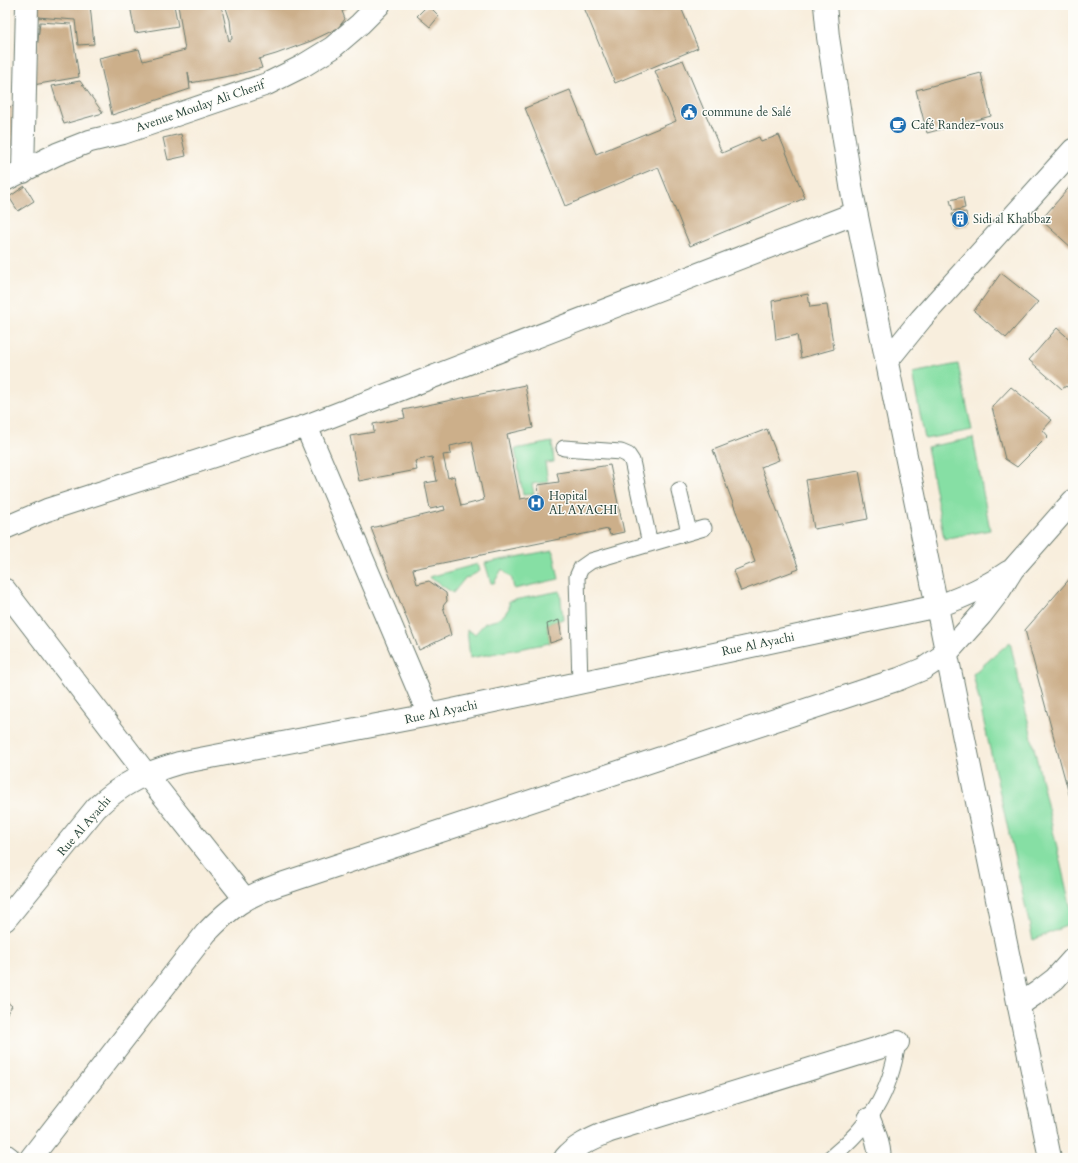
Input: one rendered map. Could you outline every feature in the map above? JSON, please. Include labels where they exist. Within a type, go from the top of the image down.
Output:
[{"type":"street","points":[[14,176],[27,5]]},
{"type":"street","name":"Avenue Moulay Ali Cherif","points":[[14,176],[57,154],[90,141],[123,133],[267,84],[301,67],[332,48],[379,5]]},
{"type":"street","points":[[825,5],[828,37],[856,213],[938,606],[1050,1158]]},
{"type":"street","points":[[887,361],[921,319],[1073,150]]},
{"type":"street","points":[[5,528],[47,510],[306,426],[856,213]]},
{"type":"street","points":[[306,426],[429,715]]},
{"type":"street","points":[[31,1158],[206,933],[225,913],[245,899],[278,885],[899,679],[923,669],[947,653],[981,615],[998,593],[1013,569],[1073,501]]},
{"type":"street","name":"Rue Al Ayachi","points":[[5,920],[96,808],[119,788],[146,774],[179,763],[429,715],[938,606],[990,585],[1013,569]]},
{"type":"street","points":[[5,590],[146,774],[245,899]]},
{"type":"street","points":[[1019,1005],[1055,979],[1073,959]]},
{"type":"street","points":[[565,1158],[589,1140],[610,1131],[898,1042]]},
{"type":"street","points":[[869,1119],[876,1133],[880,1158]]},
{"type":"street","points":[[5,1155],[9,1158]]},
{"type":"lane","points":[[564,448],[621,452],[628,455],[632,461],[650,544]]},
{"type":"lane","points":[[679,490],[689,532]]},
{"type":"lane","points":[[580,683],[578,572],[591,561],[704,528]]},
{"type":"lane","points":[[830,1158],[853,1138],[869,1119],[880,1101],[889,1082],[895,1062],[898,1042]]},
{"type":"green space","points":[[958,364],[972,430],[925,439],[912,373]]},
{"type":"green space","points":[[973,438],[990,530],[944,539],[927,447]]},
{"type":"green space","points":[[552,442],[554,462],[545,463],[548,482],[532,484],[534,494],[523,495],[515,449]]},
{"type":"green space","points":[[553,550],[559,579],[514,589],[512,579],[502,569],[494,583],[491,583],[485,563]]},
{"type":"green space","points":[[478,564],[480,571],[467,578],[466,577],[453,593],[429,577]]},
{"type":"green space","points":[[560,591],[563,619],[547,624],[550,643],[470,658],[467,630],[475,634],[485,623],[497,620],[504,615],[509,608],[509,601]]},
{"type":"green space","points":[[1010,642],[1073,918],[1073,923],[1033,940],[973,674]]},
{"type":"building","points":[[36,5],[90,5],[94,44],[78,45],[75,20],[37,17]]},
{"type":"building","points":[[130,5],[174,5],[178,26],[135,33]]},
{"type":"building","points":[[178,5],[221,5],[229,41],[232,39],[230,20],[225,5],[345,5],[346,10],[342,11],[345,19],[338,28],[311,41],[259,59],[262,68],[235,75],[190,83],[188,72],[190,89],[112,115],[99,58],[139,49],[143,61],[185,50]]},
{"type":"building","points":[[428,5],[439,16],[430,27],[417,16]]},
{"type":"building","points":[[583,5],[680,5],[698,48],[615,83]]},
{"type":"building","points":[[40,22],[71,24],[79,77],[33,85]]},
{"type":"building","points":[[683,60],[722,153],[759,137],[761,142],[779,135],[805,198],[690,246],[658,167],[565,206],[525,108],[570,90],[596,154],[676,121],[655,71]]},
{"type":"building","points":[[981,73],[991,116],[927,133],[916,90]]},
{"type":"building","points":[[80,81],[103,113],[64,124],[52,86]]},
{"type":"building","points":[[14,106],[12,148],[5,150],[5,108]]},
{"type":"building","points":[[181,134],[186,156],[168,160],[163,138]]},
{"type":"building","points":[[1073,183],[1073,249],[1041,220]]},
{"type":"building","points":[[25,186],[34,201],[18,211],[9,197]]},
{"type":"building","points":[[963,197],[965,208],[953,211],[950,200]]},
{"type":"building","name":"Sidi al Khabbaz","points":[[966,212],[968,225],[955,227],[952,214]]},
{"type":"building","points":[[1001,273],[1038,302],[1006,338],[974,311]]},
{"type":"building","points":[[808,294],[810,307],[827,305],[834,349],[801,358],[797,335],[776,340],[772,301]]},
{"type":"building","points":[[1057,328],[1073,342],[1073,392],[1066,386],[1062,389],[1029,360]]},
{"type":"building","points":[[525,385],[533,428],[507,434],[520,499],[539,496],[538,485],[559,482],[557,473],[610,465],[624,532],[610,535],[608,529],[413,569],[417,584],[429,581],[446,593],[447,601],[443,606],[451,635],[419,650],[371,528],[445,510],[444,506],[430,509],[425,483],[437,481],[432,457],[415,461],[417,470],[359,481],[350,436],[374,432],[373,424],[405,418],[403,410]],"holes":[[[472,441],[484,500],[461,506],[454,476],[448,478],[443,455],[451,454],[450,446]]]},
{"type":"building","points":[[1011,387],[1052,420],[1043,430],[1048,436],[1017,467],[1005,459],[992,407]]},
{"type":"building","points":[[767,429],[779,460],[761,467],[799,569],[741,591],[733,571],[755,562],[713,450]]},
{"type":"building","points":[[859,471],[868,519],[814,529],[806,480]]},
{"type":"building","points":[[1073,575],[1073,809],[1025,630]]},
{"type":"building","points":[[559,620],[562,639],[550,643],[547,624]]},
{"type":"building","points":[[5,1000],[12,1006],[5,1016]]},
{"type":"place","name":"commune de Salé","points":[[689,112]]},
{"type":"place","name":"Café Randez-vous","points":[[898,125]]},
{"type":"place","name":"Sidi al Khabbaz","points":[[960,219]]},
{"type":"place","name":"Hopital AL AYACHI","points":[[536,503]]}]
